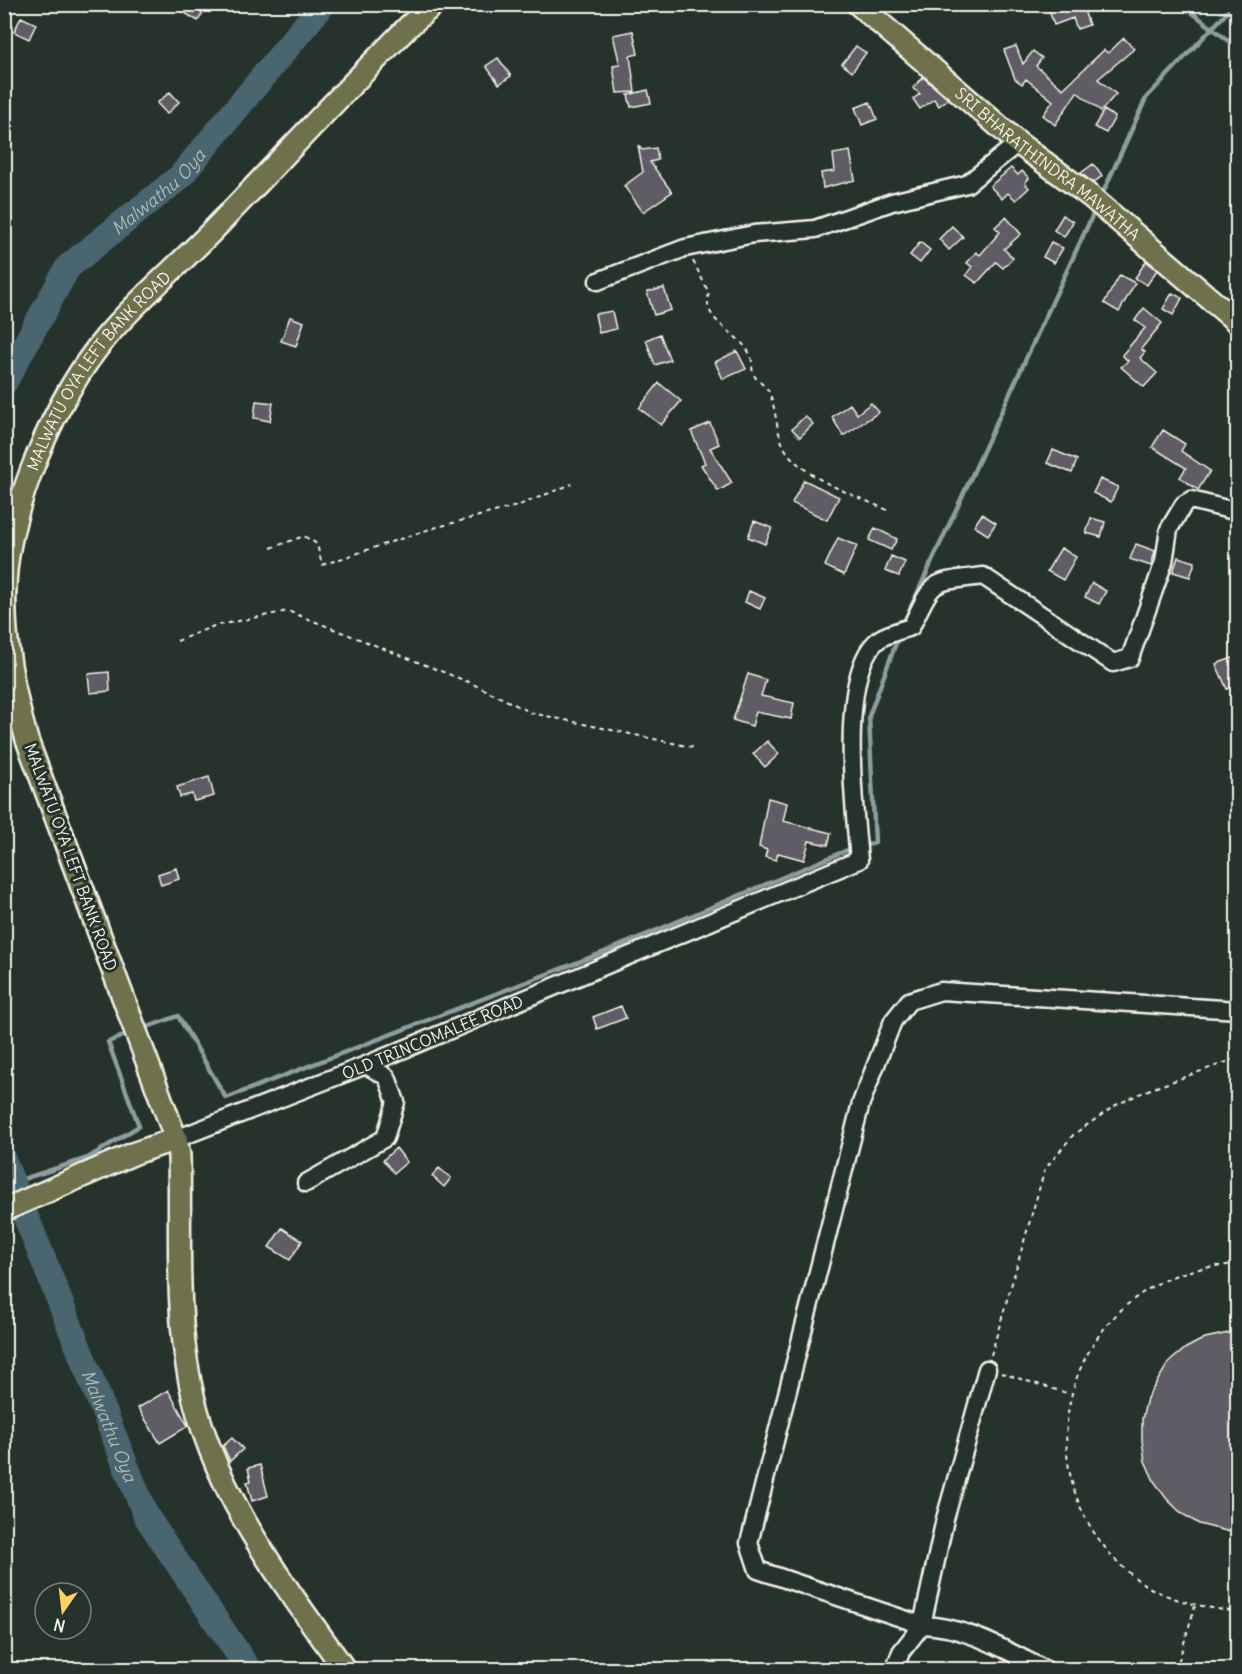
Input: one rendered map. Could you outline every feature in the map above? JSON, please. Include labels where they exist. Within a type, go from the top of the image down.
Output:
[{"type":"main road","name":"MALWATU OYA LEFT BANK ROAD","points":[[345,1670],[255,1542],[222,1478],[196,1406],[184,1341],[179,1155],[176,1139],[27,740],[16,699],[4,589],[19,512],[38,456],[66,396],[106,338],[410,25],[434,4]]},
{"type":"main road","name":"SRI BHARATHINDRA MAWATHA","points":[[858,4],[1018,143],[1111,213],[1238,323]]},
{"type":"main road","name":"OLD TRINCOMALEE ROAD","points":[[4,1209],[135,1153],[176,1139]]},
{"type":"street","points":[[598,280],[685,248],[754,234],[815,229],[892,202],[967,184],[1018,143]]},
{"type":"street","name":"OLD TRINCOMALEE ROAD","points":[[176,1139],[366,1065],[859,860],[850,749],[855,688],[864,662],[880,638],[911,627],[929,590],[938,582],[983,576],[1113,663],[1130,658],[1164,562],[1169,529],[1184,504],[1191,500],[1238,512]]},
{"type":"street","points":[[1046,1670],[983,1640],[949,1628],[922,1626],[758,1570],[749,1544],[861,1103],[893,1021],[909,1001],[940,991],[1238,1010]]},
{"type":"street","points":[[306,1183],[386,1138],[396,1102],[387,1077],[366,1065]]},
{"type":"street","points":[[894,1670],[901,1652],[922,1626],[945,1519],[987,1369]]},
{"type":"path","points":[[685,248],[709,293],[705,304],[709,314],[745,346],[752,358],[754,375],[769,391],[782,443],[790,457],[824,481],[887,510]]},
{"type":"path","points":[[271,548],[304,536],[317,544],[322,565],[430,529],[518,506],[572,484]]},
{"type":"path","points":[[177,641],[214,626],[288,611],[471,683],[532,713],[696,748]]},
{"type":"path","points":[[1070,1394],[987,1369],[1045,1169],[1074,1134],[1116,1105],[1148,1090],[1238,1058]]},
{"type":"path","points":[[1238,1264],[1204,1267],[1167,1279],[1134,1299],[1106,1325],[1089,1349],[1070,1394],[1065,1438],[1071,1483],[1089,1525],[1117,1561],[1153,1589],[1195,1606],[1238,1612]]},
{"type":"path","points":[[1176,1670],[1195,1606]]},
{"type":"building","points":[[170,4],[208,4],[198,21]]},
{"type":"building","points":[[1047,4],[1082,4],[1089,25],[1077,29],[1073,18],[1054,25]]},
{"type":"building","points":[[21,17],[36,24],[29,39],[14,32]]},
{"type":"building","points":[[633,31],[638,54],[630,56],[635,92],[617,93],[613,66],[620,65],[613,35]]},
{"type":"building","points":[[1124,38],[1134,49],[1098,79],[1116,94],[1101,111],[1077,92],[1055,125],[1043,115],[1053,101],[1026,79],[1022,84],[1015,79],[1004,50],[1016,46],[1023,64],[1033,51],[1042,58],[1036,66],[1063,89],[1104,50],[1108,53]]},
{"type":"building","points":[[856,46],[866,53],[852,72],[842,64]]},
{"type":"building","points":[[498,58],[511,76],[499,84],[486,66]]},
{"type":"building","points":[[923,77],[948,99],[939,106],[934,99],[920,109],[913,99],[920,94],[913,88]]},
{"type":"building","points":[[648,90],[651,103],[631,107],[628,95]]},
{"type":"building","points":[[170,92],[179,102],[167,114],[157,103]]},
{"type":"building","points":[[870,102],[877,119],[862,125],[855,108]]},
{"type":"building","points":[[1104,110],[1115,117],[1106,133],[1094,127]]},
{"type":"building","points":[[638,145],[642,150],[656,148],[658,160],[650,162],[672,192],[643,212],[624,186],[643,172]]},
{"type":"building","points":[[850,151],[855,180],[823,188],[821,173],[835,171],[833,154]]},
{"type":"building","points":[[1093,164],[1102,176],[1093,183],[1081,173]]},
{"type":"building","points":[[1011,168],[1018,175],[1022,171],[1029,178],[1025,183],[1029,188],[1016,200],[1008,193],[1002,199],[990,186]]},
{"type":"building","points":[[1063,215],[1073,222],[1064,237],[1054,230]]},
{"type":"building","points":[[1006,217],[1021,234],[1004,249],[1013,258],[1003,268],[996,262],[977,283],[966,275],[972,267],[967,263],[976,252],[980,255],[1000,232],[995,227]]},
{"type":"building","points":[[952,226],[963,237],[949,250],[939,239]]},
{"type":"building","points":[[920,242],[930,250],[920,263],[910,255]]},
{"type":"building","points":[[1051,242],[1063,248],[1054,263],[1043,257]]},
{"type":"building","points":[[1146,261],[1157,270],[1147,285],[1135,278]]},
{"type":"building","points":[[1120,275],[1135,283],[1119,312],[1104,303]]},
{"type":"building","points":[[664,288],[671,310],[654,315],[647,292]]},
{"type":"building","points":[[1172,293],[1182,298],[1173,315],[1163,309]]},
{"type":"building","points":[[1144,308],[1162,323],[1141,349],[1145,352],[1140,358],[1157,373],[1144,387],[1121,367],[1128,361],[1122,355],[1145,328],[1135,320]]},
{"type":"building","points":[[612,311],[616,329],[599,333],[595,314]]},
{"type":"building","points":[[290,317],[304,322],[296,346],[281,341]]},
{"type":"building","points":[[660,334],[670,360],[655,365],[646,340]]},
{"type":"building","points":[[737,351],[746,369],[723,379],[715,362]]},
{"type":"building","points":[[659,383],[681,401],[661,425],[639,408]]},
{"type":"building","points":[[256,401],[273,403],[270,421],[254,418]]},
{"type":"building","points":[[871,403],[879,412],[843,436],[832,417],[850,404],[857,414]]},
{"type":"building","points":[[805,416],[813,424],[800,437],[792,429]]},
{"type":"building","points":[[710,423],[719,444],[710,448],[732,483],[718,491],[701,465],[705,463],[691,431]]},
{"type":"building","points":[[1163,430],[1185,444],[1181,451],[1210,471],[1198,490],[1180,477],[1186,468],[1152,447]]},
{"type":"building","points":[[1053,450],[1077,460],[1072,473],[1047,463]]},
{"type":"building","points":[[1100,479],[1118,487],[1111,502],[1093,493]]},
{"type":"building","points":[[804,480],[839,497],[827,520],[792,503]]},
{"type":"building","points":[[982,514],[996,523],[988,535],[974,526]]},
{"type":"building","points":[[1091,518],[1105,522],[1101,537],[1086,533]]},
{"type":"building","points":[[754,521],[772,528],[765,544],[748,537]]},
{"type":"building","points":[[875,528],[897,539],[891,550],[869,540]]},
{"type":"building","points":[[838,538],[857,546],[844,575],[825,566]]},
{"type":"building","points":[[1136,544],[1155,551],[1151,566],[1130,559]]},
{"type":"building","points":[[1061,548],[1076,557],[1063,580],[1047,571]]},
{"type":"building","points":[[891,556],[905,562],[899,576],[885,571]]},
{"type":"building","points":[[1178,557],[1195,562],[1190,577],[1173,572]]},
{"type":"building","points":[[1092,583],[1106,591],[1099,604],[1085,597]]},
{"type":"building","points":[[749,591],[765,598],[760,609],[745,602]]},
{"type":"building","points":[[1238,656],[1238,685],[1227,689],[1216,664]]},
{"type":"building","points":[[109,672],[110,691],[90,693],[88,674]]},
{"type":"building","points":[[748,674],[766,680],[761,696],[794,703],[791,719],[756,712],[752,726],[733,720]]},
{"type":"building","points":[[767,741],[779,754],[765,767],[753,754]]},
{"type":"building","points":[[209,777],[214,796],[194,801],[192,794],[180,797],[177,787]]},
{"type":"building","points":[[768,798],[787,803],[783,821],[831,833],[828,845],[809,841],[804,860],[778,853],[776,860],[765,857],[767,850],[759,847]]},
{"type":"building","points":[[176,868],[179,879],[161,885],[158,874]]},
{"type":"building","points":[[621,1006],[626,1018],[597,1029],[593,1017]]},
{"type":"building","points":[[396,1148],[407,1162],[394,1173],[383,1160]]},
{"type":"building","points":[[439,1168],[451,1178],[444,1187],[432,1176]]},
{"type":"building","points":[[282,1228],[302,1241],[290,1260],[269,1247]]},
{"type":"building","points":[[1238,1331],[1238,1534],[1199,1524],[1181,1513],[1166,1498],[1154,1481],[1145,1461],[1142,1419],[1147,1398],[1169,1362],[1186,1348],[1205,1338]]},
{"type":"building","points":[[168,1390],[188,1426],[160,1443],[138,1408]]},
{"type":"building","points":[[232,1438],[243,1449],[230,1461],[223,1446]]},
{"type":"building","points":[[260,1465],[268,1496],[252,1501],[247,1482],[251,1481],[248,1468]]},
{"type":"waterway","name":"Malwathu Oya","points":[[4,383],[68,267],[180,177],[323,4]]},
{"type":"waterway","points":[[1181,4],[1238,48]]},
{"type":"waterway","points":[[1101,197],[1146,98],[1235,4]]},
{"type":"waterway","points":[[903,624],[1095,210]]},
{"type":"waterway","points":[[142,1029],[178,1016],[226,1098],[612,949],[845,851],[875,843],[869,716],[899,635]]},
{"type":"waterway","points":[[14,1182],[88,1158],[139,1126],[108,1042],[131,1033]]},
{"type":"waterway","name":"Malwathu Oya","points":[[4,1162],[146,1516],[249,1670]]}]
